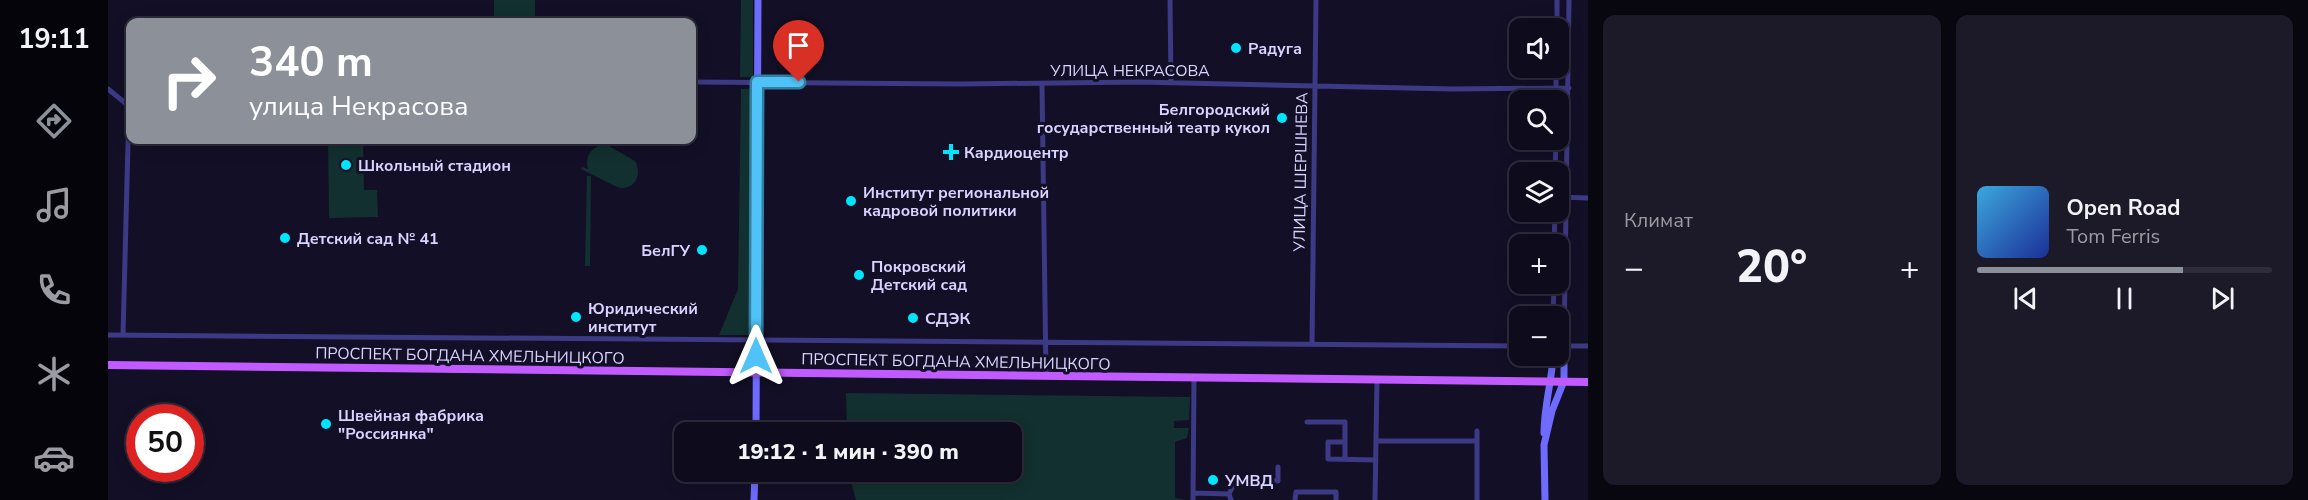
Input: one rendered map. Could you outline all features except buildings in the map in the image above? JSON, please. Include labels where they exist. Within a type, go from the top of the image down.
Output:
[{"type":"main road","points":[[756,422],[758,0]]},
{"type":"main road","name":"ПРОСПЕКТ БОГДАНА ХМЕЛЬНИЦКОГО","points":[[108,365],[1588,382]]},
{"type":"main road","points":[[1545,500],[1544,410],[1552,366]]},
{"type":"main road","points":[[1544,444],[1552,411],[1563,381],[1562,366]]},
{"type":"main road","points":[[754,500],[755,482]]},
{"type":"street","points":[[1170,0],[1171,83]]},
{"type":"street","name":"УЛИЦА ШЕРШНЕВА","points":[[1312,344],[1316,0]]},
{"type":"street","points":[[1557,0],[1557,18]]},
{"type":"street","points":[[1568,162],[1569,0]]},
{"type":"street","points":[[1556,78],[1556,88]]},
{"type":"street","name":"УЛИЦА НЕКРАСОВА","points":[[696,82],[1171,83],[1458,89],[1569,88]]},
{"type":"street","points":[[1042,84],[1046,375]]},
{"type":"street","points":[[108,89],[126,103]]},
{"type":"street","points":[[123,335],[129,144]]},
{"type":"street","points":[[1569,198],[1588,198]]},
{"type":"street","points":[[1563,306],[1566,222]]},
{"type":"street","points":[[108,335],[1509,346]]},
{"type":"street","points":[[1569,346],[1588,346]]},
{"type":"street","points":[[1194,378],[1193,497],[1230,497],[1236,480],[1278,481],[1278,467]]},
{"type":"street","points":[[1375,500],[1377,380]]},
{"type":"street","points":[[1306,422],[1345,422],[1345,459]]},
{"type":"street","points":[[1477,500],[1478,431]]},
{"type":"street","points":[[1376,441],[1477,441]]},
{"type":"street","points":[[1345,442],[1328,442],[1328,459],[1376,460]]},
{"type":"street","points":[[1295,500],[1296,492],[1336,492],[1335,500]]},
{"type":"street","points":[[1316,492],[1316,500]]},
{"type":"green space","points":[[494,0],[535,0],[535,18],[494,18]]},
{"type":"green space","points":[[741,0],[753,0],[753,77],[740,77]]},
{"type":"green space","points":[[741,89],[752,89],[751,335],[719,335],[738,289]]},
{"type":"green space","name":"Школьный стадион","points":[[328,144],[363,144],[364,190],[377,190],[378,217],[329,218]]},
{"type":"green space","points":[[601,145],[609,146],[635,161],[638,172],[632,185],[617,187],[581,169],[582,167],[588,169],[589,154]]},
{"type":"green space","points":[[587,176],[591,176],[590,266],[585,266]]},
{"type":"green space","points":[[846,393],[1190,397],[1189,420],[1174,421],[1174,428],[1189,428],[1187,438],[1175,442],[1175,498],[1186,500],[856,500],[851,482],[1022,482],[1022,422],[847,422]]},
{"type":"place","name":"Радуга","points":[[1236,48]]},
{"type":"place","name":"Белгородский государственный театр кукол","points":[[1282,118]]},
{"type":"place","name":"Кардиоцентр","points":[[951,152]]},
{"type":"place","name":"Школьный стадион","points":[[346,165]]},
{"type":"place","name":"Институт региональной кадровой политики","points":[[851,201]]},
{"type":"place","name":"Детский сад № 41","points":[[285,238]]},
{"type":"place","name":"БелГУ","points":[[702,250]]},
{"type":"place","name":"Покровский Детский сад","points":[[859,275]]},
{"type":"place","name":"Юридический институт","points":[[576,317]]},
{"type":"place","name":"СДЭК","points":[[913,318]]},
{"type":"place","name":"Швейная фабрика \"Россиянка\"","points":[[326,424]]},
{"type":"place","name":"УМВД","points":[[1213,480]]},
{"type":"route","points":[[756,356],[757,82],[799,82]]}]
